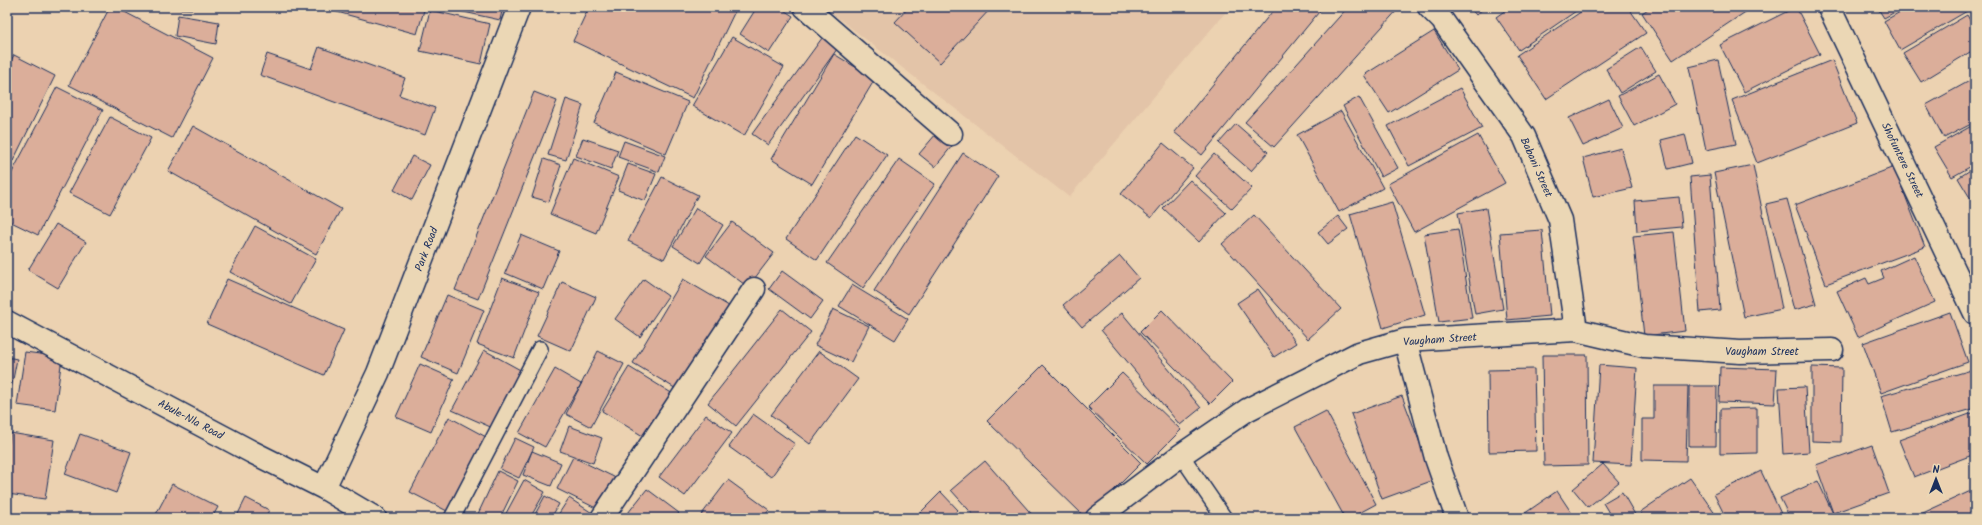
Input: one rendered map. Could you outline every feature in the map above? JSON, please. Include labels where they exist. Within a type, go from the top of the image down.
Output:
[{"type":"street","name":"Park Road","points":[[324,488],[378,373],[519,7]]},
{"type":"street","points":[[805,7],[951,134]]},
{"type":"street","name":"Babani Street","points":[[1429,7],[1442,20],[1524,136],[1560,220],[1576,330]]},
{"type":"street","name":"Shofuntere Street","points":[[1829,7],[1975,314]]},
{"type":"street","points":[[602,518],[754,289]]},
{"type":"street","name":"Abule-Nla Road","points":[[7,322],[252,452],[324,488],[375,518]]},
{"type":"street","name":"Vaugham Street","points":[[1097,518],[1181,455],[1247,410],[1359,353],[1405,340],[1576,330],[1644,346],[1740,352],[1832,350]]},
{"type":"street","points":[[1405,340],[1436,458],[1457,518]]},
{"type":"lane","points":[[452,518],[540,349]]},
{"type":"lane","points":[[1181,455],[1224,518]]},
{"type":"shaded area","points":[[824,7],[1230,7],[1069,197]]},
{"type":"building","points":[[110,7],[115,7],[213,58],[172,138],[69,85]]},
{"type":"building","points":[[194,7],[194,9],[126,8]]},
{"type":"building","points":[[319,7],[425,7],[417,34]]},
{"type":"building","points":[[441,7],[503,7],[500,20]]},
{"type":"building","points":[[589,7],[737,7],[693,98],[573,41]]},
{"type":"building","points":[[757,7],[779,7],[793,16],[769,53],[740,34]]},
{"type":"building","points":[[909,7],[992,7],[940,63],[895,22]]},
{"type":"building","points":[[1276,7],[1323,7],[1202,155],[1174,132]]},
{"type":"building","points":[[1348,7],[1400,7],[1274,147],[1245,122]]},
{"type":"building","points":[[1469,7],[1485,7],[1476,15]]},
{"type":"building","points":[[1510,7],[1582,7],[1519,50],[1496,17]]},
{"type":"building","points":[[1588,7],[1628,7],[1646,33],[1546,99],[1517,55]]},
{"type":"building","points":[[1651,7],[1753,7],[1673,60],[1642,13]]},
{"type":"building","points":[[1796,7],[1820,54],[1744,92],[1720,45]]},
{"type":"building","points":[[1877,7],[1904,7],[1884,18]]},
{"type":"building","points":[[1909,7],[1974,7],[1900,50],[1884,21]]},
{"type":"building","points":[[430,10],[490,24],[481,64],[420,51]]},
{"type":"building","points":[[178,15],[219,22],[216,44],[175,36]]},
{"type":"building","points":[[1967,15],[1975,29],[1975,49],[1921,82],[1903,53]]},
{"type":"building","points":[[1434,31],[1458,70],[1389,113],[1364,75]]},
{"type":"building","points":[[825,34],[840,45],[768,145],[752,134]]},
{"type":"building","points":[[732,37],[784,67],[744,136],[692,106]]},
{"type":"building","points":[[319,47],[405,78],[399,95],[435,108],[425,135],[260,75],[267,54],[311,69]]},
{"type":"building","points":[[1641,47],[1656,71],[1620,93],[1606,69]]},
{"type":"building","points":[[834,54],[875,79],[812,184],[771,159]]},
{"type":"building","points":[[14,55],[55,76],[13,161],[7,158],[7,68]]},
{"type":"building","points":[[1718,60],[1736,144],[1706,150],[1689,67]]},
{"type":"building","points":[[1832,60],[1857,123],[1757,163],[1732,100]]},
{"type":"building","points":[[616,72],[688,102],[666,154],[594,123]]},
{"type":"building","points":[[1659,74],[1675,104],[1634,126],[1618,96]]},
{"type":"building","points":[[1975,78],[1975,122],[1944,138],[1926,105]]},
{"type":"building","points":[[57,87],[103,110],[38,235],[7,220],[7,182]]},
{"type":"building","points":[[1460,88],[1482,128],[1409,166],[1388,126]]},
{"type":"building","points":[[534,92],[557,101],[478,299],[455,290]]},
{"type":"building","points":[[1359,97],[1398,168],[1381,177],[1343,106]]},
{"type":"building","points":[[566,99],[583,105],[566,160],[548,155]]},
{"type":"building","points":[[1609,99],[1623,128],[1583,146],[1569,118]]},
{"type":"building","points":[[1341,111],[1383,188],[1339,212],[1297,135]]},
{"type":"building","points":[[110,117],[151,138],[110,214],[69,193]]},
{"type":"building","points":[[1236,124],[1268,152],[1251,171],[1219,143]]},
{"type":"building","points":[[1975,124],[1975,164],[1952,177],[1934,147]]},
{"type":"building","points":[[193,126],[341,209],[316,254],[168,171]]},
{"type":"building","points":[[855,134],[887,155],[817,260],[786,239]]},
{"type":"building","points":[[936,134],[952,146],[935,167],[919,154]]},
{"type":"building","points":[[1685,134],[1692,163],[1668,169],[1661,140]]},
{"type":"building","points":[[1478,135],[1505,183],[1414,232],[1388,184]]},
{"type":"building","points":[[583,138],[618,150],[611,169],[576,156]]},
{"type":"building","points":[[624,141],[665,156],[659,172],[618,157]]},
{"type":"building","points":[[1163,143],[1193,168],[1151,218],[1121,194]]},
{"type":"building","points":[[1621,148],[1632,188],[1593,197],[1583,158]]},
{"type":"building","points":[[963,153],[998,176],[909,314],[874,291]]},
{"type":"building","points":[[1214,154],[1252,188],[1232,209],[1195,176]]},
{"type":"building","points":[[412,156],[430,165],[412,200],[394,190]]},
{"type":"building","points":[[573,158],[619,177],[596,233],[550,214]]},
{"type":"building","points":[[544,159],[561,165],[549,202],[532,197]]},
{"type":"building","points":[[899,159],[935,184],[863,288],[827,263]]},
{"type":"building","points":[[628,164],[656,174],[645,201],[618,190]]},
{"type":"building","points":[[1753,165],[1782,309],[1744,317],[1714,173]]},
{"type":"building","points":[[1894,167],[1925,247],[1826,284],[1795,205]]},
{"type":"building","points":[[1975,167],[1975,206],[1958,178]]},
{"type":"building","points":[[1710,175],[1720,310],[1700,312],[1690,177]]},
{"type":"building","points":[[662,177],[698,195],[664,259],[628,241]]},
{"type":"building","points":[[1190,180],[1226,213],[1199,242],[1163,208]]},
{"type":"building","points":[[1679,197],[1682,227],[1637,231],[1635,201]]},
{"type":"building","points":[[1787,199],[1816,304],[1794,310],[1766,204]]},
{"type":"building","points":[[1392,202],[1425,315],[1383,328],[1350,214]]},
{"type":"building","points":[[696,208],[723,225],[700,263],[673,246]]},
{"type":"building","points":[[1486,208],[1503,309],[1475,314],[1458,213]]},
{"type":"building","points":[[1254,215],[1341,309],[1308,339],[1222,244]]},
{"type":"building","points":[[1338,216],[1348,229],[1328,244],[1318,232]]},
{"type":"building","points":[[732,222],[774,253],[748,287],[706,256]]},
{"type":"building","points":[[56,224],[86,242],[58,288],[28,270]]},
{"type":"building","points":[[255,226],[316,259],[291,304],[230,272]]},
{"type":"building","points":[[1458,229],[1472,318],[1439,322],[1424,234]]},
{"type":"building","points":[[1542,230],[1550,316],[1507,320],[1500,233]]},
{"type":"building","points":[[1674,232],[1685,331],[1644,336],[1633,236]]},
{"type":"building","points":[[521,235],[559,251],[543,289],[505,273]]},
{"type":"building","points":[[1120,256],[1139,278],[1082,327],[1063,305]]},
{"type":"building","points":[[1914,256],[1935,302],[1858,337],[1837,291],[1866,278],[1869,284],[1884,278],[1881,271]]},
{"type":"building","points":[[782,271],[823,301],[810,319],[769,289]]},
{"type":"building","points":[[502,278],[539,292],[514,358],[477,344]]},
{"type":"building","points":[[227,279],[344,330],[324,375],[207,324]]},
{"type":"building","points":[[644,279],[668,296],[640,337],[615,319]]},
{"type":"building","points":[[683,279],[734,309],[683,393],[633,363]]},
{"type":"building","points":[[562,282],[596,297],[571,351],[537,336]]},
{"type":"building","points":[[852,285],[908,319],[895,340],[839,306]]},
{"type":"building","points":[[1258,289],[1296,343],[1274,357],[1237,303]]},
{"type":"building","points":[[447,295],[484,310],[458,373],[421,357]]},
{"type":"building","points":[[782,309],[811,332],[736,426],[708,403]]},
{"type":"building","points":[[833,309],[869,326],[851,362],[815,345]]},
{"type":"building","points":[[1162,310],[1232,382],[1210,404],[1140,332]]},
{"type":"building","points":[[1950,312],[1968,362],[1881,393],[1863,343]]},
{"type":"building","points":[[1122,313],[1201,408],[1180,425],[1101,330]]},
{"type":"building","points":[[484,350],[524,372],[495,429],[452,410]]},
{"type":"building","points":[[598,351],[624,364],[591,427],[566,414]]},
{"type":"building","points":[[819,351],[858,379],[810,444],[771,415]]},
{"type":"building","points":[[25,352],[62,357],[55,410],[17,405]]},
{"type":"building","points":[[1542,355],[1587,355],[1588,465],[1544,466]]},
{"type":"building","points":[[7,357],[17,359],[7,410]]},
{"type":"building","points":[[420,364],[454,379],[431,432],[396,417]]},
{"type":"building","points":[[1043,365],[1141,463],[1086,518],[987,421]]},
{"type":"building","points":[[1599,365],[1637,368],[1631,465],[1593,463]]},
{"type":"building","points":[[629,367],[678,397],[651,441],[602,411]]},
{"type":"building","points":[[1720,367],[1777,369],[1775,404],[1719,402]]},
{"type":"building","points":[[1812,367],[1842,368],[1841,442],[1812,441]]},
{"type":"building","points":[[555,369],[581,384],[545,447],[519,433]]},
{"type":"building","points":[[1534,369],[1536,451],[1489,452],[1488,370]]},
{"type":"building","points":[[1975,369],[1975,408],[1892,432],[1881,396]]},
{"type":"building","points":[[1122,373],[1181,430],[1147,464],[1088,407]]},
{"type":"building","points":[[1654,386],[1688,386],[1686,461],[1642,460],[1642,419],[1654,419]]},
{"type":"building","points":[[1689,386],[1717,386],[1716,446],[1689,446]]},
{"type":"building","points":[[1805,387],[1809,452],[1783,454],[1779,388]]},
{"type":"building","points":[[1402,396],[1434,480],[1382,499],[1351,414]]},
{"type":"building","points":[[1757,408],[1757,453],[1720,454],[1720,409]]},
{"type":"building","points":[[1326,411],[1376,504],[1350,518],[1345,518],[1295,427]]},
{"type":"building","points":[[1975,412],[1975,454],[1914,477],[1899,440]]},
{"type":"building","points":[[753,414],[795,444],[771,477],[729,447]]},
{"type":"building","points":[[706,415],[732,433],[685,496],[659,477]]},
{"type":"building","points":[[449,417],[488,438],[449,512],[410,492]]},
{"type":"building","points":[[569,426],[602,438],[593,463],[560,451]]},
{"type":"building","points":[[10,433],[54,440],[45,499],[7,494],[7,456]]},
{"type":"building","points":[[80,434],[131,452],[116,493],[65,474]]},
{"type":"building","points":[[515,438],[534,447],[519,478],[500,469]]},
{"type":"building","points":[[1872,445],[1889,493],[1833,513],[1816,465]]},
{"type":"building","points":[[532,451],[561,463],[551,486],[523,475]]},
{"type":"building","points":[[573,457],[620,480],[604,512],[557,489]]},
{"type":"building","points":[[985,461],[1035,518],[976,518],[951,490]]},
{"type":"building","points":[[1603,464],[1619,482],[1588,507],[1573,489]]},
{"type":"building","points":[[498,471],[518,481],[500,518],[480,518],[477,516]]},
{"type":"building","points":[[1761,471],[1783,518],[1726,518],[1714,494]]},
{"type":"building","points":[[1690,478],[1718,518],[1644,518],[1640,512]]},
{"type":"building","points":[[524,480],[545,492],[530,518],[504,517]]},
{"type":"building","points":[[728,480],[769,510],[763,518],[699,518]]},
{"type":"building","points":[[1818,481],[1835,518],[1790,518],[1780,498]]},
{"type":"building","points":[[172,484],[218,507],[212,518],[154,518]]},
{"type":"building","points":[[647,489],[679,513],[675,518],[624,518]]},
{"type":"building","points":[[1975,489],[1975,518],[1912,518]]},
{"type":"building","points":[[1557,491],[1575,518],[1518,518]]},
{"type":"building","points":[[941,492],[958,510],[950,518],[915,518]]},
{"type":"building","points":[[1622,492],[1637,518],[1612,518],[1603,503]]},
{"type":"building","points":[[545,496],[559,504],[551,518],[533,518]]},
{"type":"building","points":[[246,498],[269,510],[265,518],[236,518]]},
{"type":"building","points":[[569,498],[600,518],[556,518]]}]
